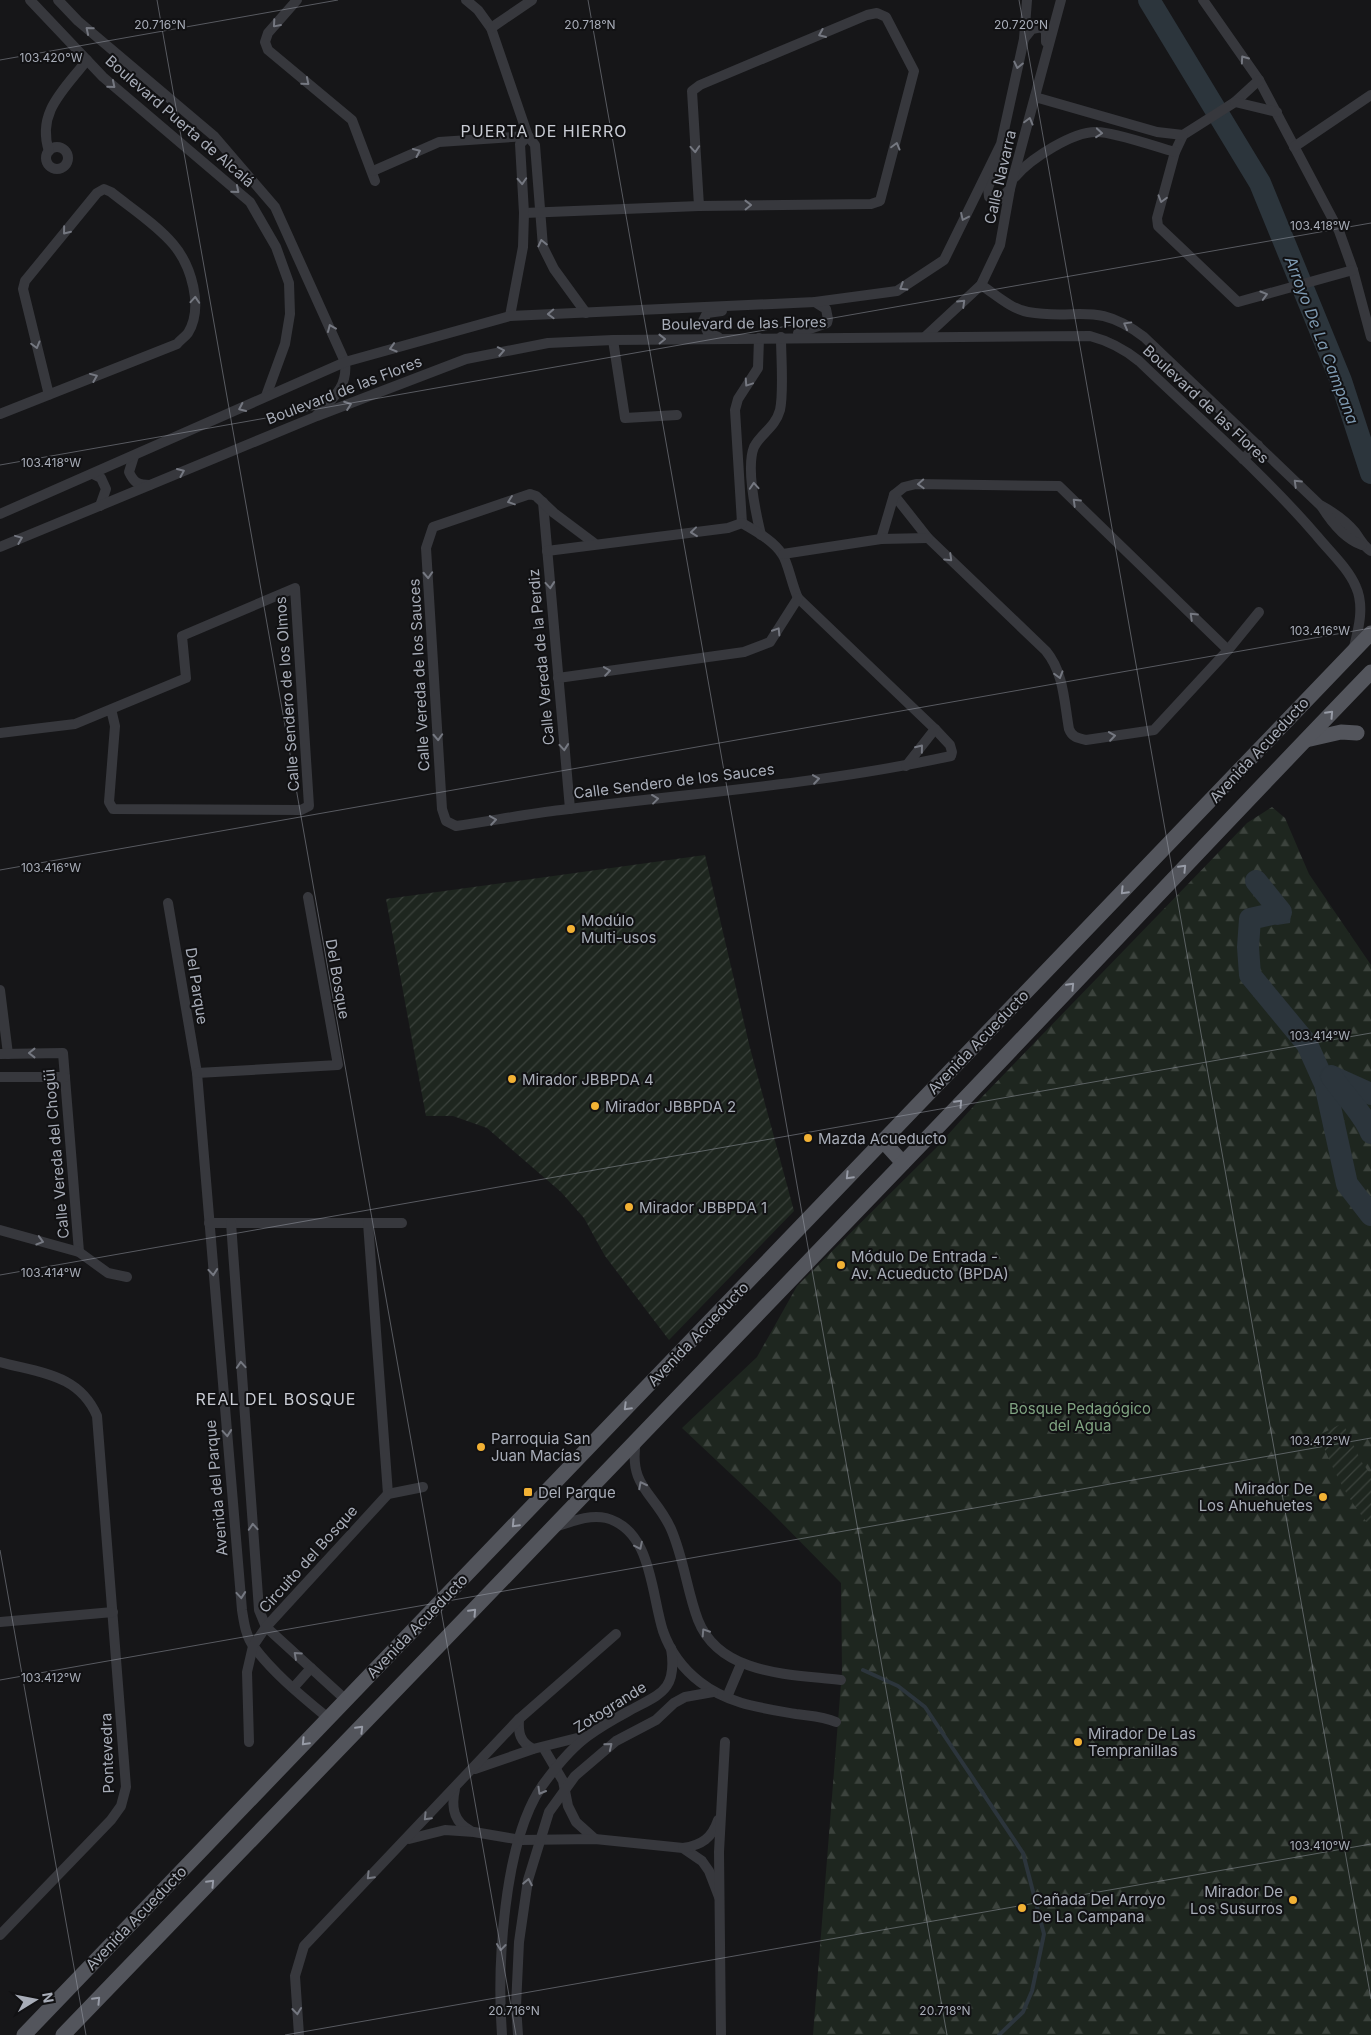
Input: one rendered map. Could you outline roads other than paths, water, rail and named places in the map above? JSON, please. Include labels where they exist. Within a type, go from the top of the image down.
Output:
[{"type":"main road","name":"Avenida Acueducto","points":[[24,2035],[1371,633]]},
{"type":"main road","name":"Avenida Acueducto","points":[[64,2035],[444,1643],[637,1437],[903,1162],[1371,672]]},
{"type":"main road","points":[[1306,740],[1341,732],[1357,733]]},
{"type":"main road","points":[[883,1141],[903,1162]]},
{"type":"street","name":"Boulevard Puerta de Alcalá","points":[[30,0],[103,77],[250,202],[276,247],[289,283],[290,314],[285,344],[266,396]]},
{"type":"street","name":"Boulevard Puerta de Alcalá","points":[[58,0],[78,21],[214,136],[275,207],[345,362]]},
{"type":"street","points":[[297,0],[268,33],[265,42],[268,50],[352,120],[374,176],[439,142],[528,136]]},
{"type":"street","points":[[466,0],[478,10],[491,28],[528,136],[535,145],[540,234],[547,257],[586,314]]},
{"type":"street","points":[[491,28],[532,0]]},
{"type":"street","name":"Calle Navarra","points":[[944,260],[1001,144],[1024,38],[1027,0]]},
{"type":"street","name":"Calle Navarra","points":[[926,336],[981,285],[1000,245],[1011,184],[1061,0]]},
{"type":"street","points":[[1203,0],[1259,80],[1339,231],[1353,270],[1371,337]]},
{"type":"street","points":[[524,213],[699,206],[872,204],[880,202],[914,71],[886,17],[876,13],[868,15],[700,85],[692,91],[699,206]]},
{"type":"street","points":[[1024,38],[1032,29],[1042,27],[1045,29],[1046,38],[1040,65],[1042,74]]},
{"type":"street","points":[[49,151],[45,139],[47,112],[86,60]]},
{"type":"street","points":[[1259,80],[1235,102],[1183,135],[1175,152],[1157,218],[1164,233],[1238,302],[1353,270]]},
{"type":"street","points":[[1294,147],[1371,95]]},
{"type":"street","points":[[1035,98],[1157,132],[1183,135]]},
{"type":"street","points":[[1235,102],[1277,112]]},
{"type":"street","points":[[1001,144],[988,192],[991,199],[996,199],[1011,184],[1026,164],[1085,133],[1099,132],[1175,152]]},
{"type":"street","points":[[510,316],[522,259],[524,213],[520,144],[528,136]]},
{"type":"street","points":[[0,414],[49,395],[177,344],[188,332],[196,303],[195,289],[182,257],[172,243],[111,192],[104,189],[97,193],[25,281],[23,289],[49,395]]},
{"type":"street","name":"Boulevard de las Flores","points":[[0,514],[345,362],[510,316],[815,302],[897,291],[944,260]]},
{"type":"street","name":"Boulevard de las Flores","points":[[981,285],[1026,312],[1100,314],[1129,326],[1144,336],[1320,505],[1329,518],[1351,541],[1367,548]]},
{"type":"street","points":[[761,535],[755,505],[752,460],[754,447],[776,422],[780,408],[784,337],[827,323],[826,308],[815,302]]},
{"type":"street","points":[[721,338],[705,329],[704,317],[707,314],[731,310],[749,304]]},
{"type":"street","name":"Boulevard de las Flores","points":[[0,547],[317,416],[466,359],[493,352],[548,342],[613,340],[784,337],[1090,336],[1107,340],[1125,349],[1288,501],[1347,572],[1356,587],[1360,610],[1353,652]]},
{"type":"street","points":[[742,523],[735,410],[738,399],[758,368],[759,338]]},
{"type":"street","points":[[613,340],[625,418],[677,416]]},
{"type":"street","points":[[317,416],[338,392],[347,376],[345,362]]},
{"type":"street","points":[[1243,459],[1258,445]]},
{"type":"street","points":[[134,456],[129,472],[132,480],[140,485],[150,485]]},
{"type":"street","points":[[93,474],[101,478],[106,489],[100,506]]},
{"type":"street","points":[[881,539],[894,495],[904,487],[916,484],[1059,486],[1228,650]]},
{"type":"street","name":"Calle Vereda de los Sauces","points":[[446,821],[442,809],[426,548],[433,527],[530,494],[543,502]]},
{"type":"street","points":[[894,495],[928,538],[1039,644],[1055,662],[1060,676],[1069,729],[1071,735],[1077,738],[1086,740],[1154,730],[1228,650],[1259,612]]},
{"type":"street","points":[[543,502],[554,513],[594,543]]},
{"type":"street","name":"Calle Vereda de la Perdiz","points":[[543,502],[570,809]]},
{"type":"street","points":[[742,523],[761,535],[783,554],[881,539],[928,538]]},
{"type":"street","points":[[548,550],[728,528],[742,523]]},
{"type":"street","name":"Calle Sendero de los Sauces","points":[[446,821],[456,826],[570,809],[756,788],[906,766],[951,756],[950,745],[935,729],[798,598],[791,584],[783,554]]},
{"type":"street","name":"Calle Sendero de los Olmos","points":[[0,733],[75,724],[111,709],[186,678],[182,636],[295,588],[309,806],[301,810],[114,808],[109,802],[115,726],[111,709]]},
{"type":"street","points":[[558,678],[744,652],[770,642],[798,598]]},
{"type":"street","points":[[906,766],[935,729]]},
{"type":"street","name":"Del Bosque","points":[[197,1073],[338,1065],[308,897]]},
{"type":"street","name":"Del Parque","points":[[168,903],[197,1073]]},
{"type":"street","points":[[0,990],[4,1054]]},
{"type":"street","name":"Calle Vereda del Chogüi","points":[[4,1054],[63,1053],[79,1252]]},
{"type":"street","name":"Avenida del Parque","points":[[197,1073],[245,1628],[253,1646],[328,1718]]},
{"type":"street","points":[[0,1077],[65,1077]]},
{"type":"street","points":[[209,1223],[402,1223]]},
{"type":"street","points":[[231,1223],[259,1610],[266,1627],[346,1700]]},
{"type":"street","points":[[368,1223],[388,1494],[422,1487]]},
{"type":"street","name":"Calle Vereda del Chogüi","points":[[0,1230],[79,1252],[108,1273],[127,1277]]},
{"type":"street","name":"Pontevedra","points":[[0,1362],[65,1380],[85,1394],[93,1407],[99,1428],[126,1774],[125,1798],[111,1820],[0,1935]]},
{"type":"street","points":[[637,1437],[635,1461],[637,1474],[648,1496],[665,1516],[671,1529],[681,1554],[698,1621],[711,1641],[721,1652],[741,1664],[776,1672],[841,1680]]},
{"type":"street","name":"Circuito del Bosque","points":[[253,1646],[266,1627],[388,1494]]},
{"type":"street","points":[[551,1528],[592,1517],[607,1518],[629,1531],[642,1553],[664,1631],[671,1648],[686,1669],[713,1692],[752,1707],[825,1717],[836,1722]]},
{"type":"street","points":[[0,1622],[113,1612]]},
{"type":"street","points":[[300,2035],[295,1976],[304,1946],[474,1769],[519,1719],[616,1634]]},
{"type":"street","points":[[249,1742],[247,1672],[253,1646]]},
{"type":"street","name":"Zotogrande","points":[[502,2035],[499,1984],[501,1950],[514,1861],[520,1840],[541,1788],[556,1769],[588,1736],[656,1697],[667,1686],[672,1676],[671,1648]]},
{"type":"street","points":[[727,1697],[741,1664]]},
{"type":"street","points":[[294,1687],[311,1668]]},
{"type":"street","points":[[518,2035],[516,2006],[519,1942],[528,1880],[549,1812],[575,1776],[616,1741],[656,1720],[685,1697],[713,1692]]},
{"type":"street","points":[[656,1697],[667,1710]]},
{"type":"street","points":[[519,1719],[520,1738],[525,1744],[538,1748],[556,1769],[565,1790],[568,1806],[576,1822],[595,1839]]},
{"type":"street","points":[[474,1769],[538,1748],[588,1736]]},
{"type":"street","points":[[721,2035],[719,1897],[725,1742]]},
{"type":"street","points":[[455,1789],[452,1809],[456,1819],[463,1827],[474,1832]]},
{"type":"street","points":[[404,1841],[418,1835],[445,1830],[474,1832],[520,1840],[595,1839],[683,1848],[696,1846],[711,1835],[721,1812]]},
{"type":"street","points":[[683,1848],[702,1861],[710,1871],[719,1897]]},
{"type":"waterway","name":"Arroyo De La Campana","points":[[1149,0],[1260,183],[1341,381],[1371,473]]},
{"type":"waterway","name":"Arroyo De La Campana","points":[[1256,881],[1281,912],[1250,919],[1248,947],[1250,975],[1307,1044],[1325,1084],[1347,1184],[1371,1215]]},
{"type":"waterway","points":[[1331,1076],[1371,1094]]},
{"type":"waterway","points":[[1332,1077],[1359,1112],[1371,1133]]},
{"type":"waterway","points":[[863,1670],[898,1686],[925,1707],[1023,1853],[1044,1934],[1032,1991],[1023,2012],[999,2035]]},
{"type":"place","name":"Modúlo Multi-usos","points":[[571,929]]},
{"type":"place","name":"Mirador JBBPDA 4","points":[[512,1079]]},
{"type":"place","name":"Mirador JBBPDA 2","points":[[595,1106]]},
{"type":"place","name":"Mazda Acueducto","points":[[808,1138]]},
{"type":"place","name":"Mirador JBBPDA 1","points":[[629,1207]]},
{"type":"place","name":"Módulo De Entrada - Av. Acueducto (BPDA)","points":[[841,1265]]},
{"type":"place","name":"Parroquia San Juan Macías","points":[[481,1447]]},
{"type":"place","name":"Del Parque","points":[[528,1492]]},
{"type":"place","name":"Mirador De Los Ahuehuetes","points":[[1323,1497]]},
{"type":"place","name":"Mirador De Las Tempranillas","points":[[1078,1742]]},
{"type":"place","name":"Mirador De Los Susurros","points":[[1293,1900]]},
{"type":"place","name":"Cañada Del Arroyo De La Campana","points":[[1022,1908]]},
{"type":"district","name":"PUERTA DE HIERRO","points":[[544,131]]},
{"type":"district","name":"REAL DEL BOSQUE","points":[[276,1399]]},
{"type":"park label","name":"Bosque Pedagógico del Agua","points":[[1080,1416]]}]
